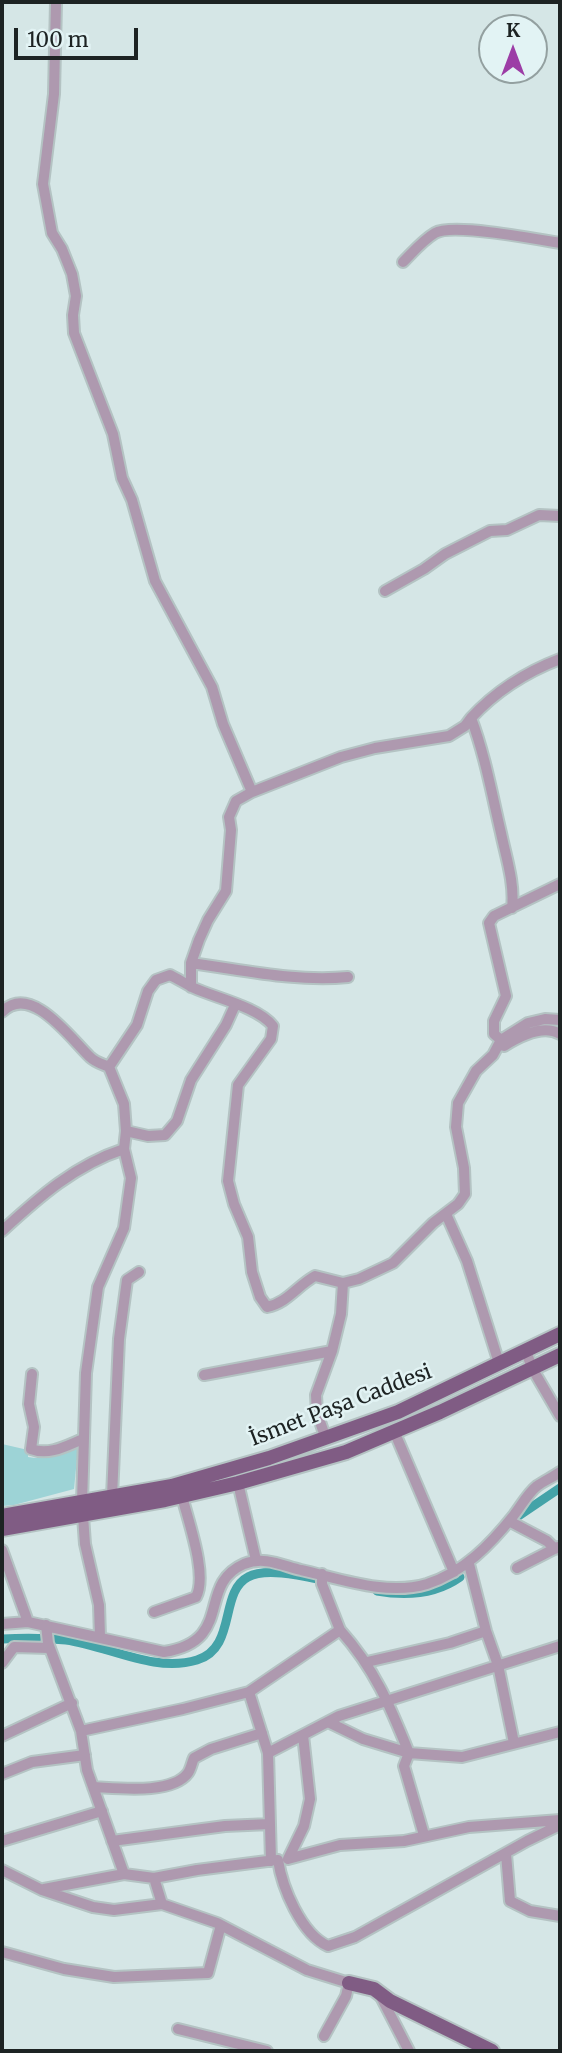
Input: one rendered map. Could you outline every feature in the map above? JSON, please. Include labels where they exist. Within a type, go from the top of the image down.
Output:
[{"type":"main road","name":"İsmet Paşa Caddesi","points":[[82,1509],[112,1496],[211,1476],[326,1439],[398,1412],[560,1334]]},
{"type":"main road","points":[[2,1516],[181,1496],[238,1483],[346,1452],[440,1412],[560,1355]]},
{"type":"main road","points":[[2,1529],[82,1509]]},
{"type":"main road","points":[[349,1983],[374,1989],[390,2001],[492,2051]]},
{"type":"street","points":[[56,2],[54,94],[43,184],[52,233],[72,274],[76,296],[74,333],[113,434],[122,478],[132,500],[155,580],[212,687],[223,724],[252,792]]},
{"type":"street","points":[[403,262],[438,231],[470,231],[560,243]]},
{"type":"street","points":[[385,592],[445,554],[490,531],[507,530],[539,515],[560,516]]},
{"type":"street","points":[[191,987],[191,963],[208,920],[226,891],[231,831],[229,817],[236,802],[252,792],[341,757],[375,748],[449,736],[465,726],[488,699],[540,667],[560,659]]},
{"type":"street","points":[[471,718],[478,736],[503,845],[513,897],[512,908]]},
{"type":"street","points":[[501,1041],[494,1034],[495,1021],[506,996],[489,923],[494,916],[560,884]]},
{"type":"street","points":[[191,963],[274,976],[317,979],[348,977]]},
{"type":"street","points":[[109,1067],[137,1025],[148,991],[156,980],[170,975],[191,987],[267,1019],[273,1026],[271,1039],[238,1085],[228,1181],[248,1237],[252,1272],[260,1297],[267,1307],[281,1304],[303,1283],[315,1276],[343,1283],[359,1279],[393,1263],[458,1204],[465,1194],[464,1168],[456,1127],[458,1103],[476,1071],[507,1044],[526,1035],[550,1030],[560,1034]]},
{"type":"street","points":[[2,1012],[8,1006],[25,1003],[54,1020],[88,1056],[109,1067],[124,1104],[124,1149],[131,1178],[124,1228],[99,1287],[86,1373],[83,1439],[82,1509],[85,1544],[99,1605],[100,1637]]},
{"type":"street","points":[[126,1131],[148,1136],[165,1135],[177,1121],[191,1080],[226,1025],[234,1004]]},
{"type":"street","points":[[493,1055],[501,1041],[528,1023],[545,1019],[560,1020]]},
{"type":"street","points":[[2,1231],[65,1177],[108,1154],[124,1149]]},
{"type":"street","points":[[446,1214],[467,1261],[499,1363]]},
{"type":"street","points":[[112,1496],[119,1339],[127,1280],[139,1272]]},
{"type":"street","points":[[326,1439],[317,1413],[316,1395],[332,1351],[341,1314],[343,1283]]},
{"type":"street","points":[[526,1350],[532,1368],[560,1416]]},
{"type":"street","points":[[204,1375],[332,1351]]},
{"type":"street","points":[[32,1374],[29,1404],[34,1427],[31,1449],[40,1452],[54,1451],[83,1439]]},
{"type":"street","points":[[394,1431],[454,1572]]},
{"type":"street","points":[[2,1662],[14,1647],[48,1637],[100,1637],[164,1652],[180,1649],[198,1639],[207,1630],[222,1581],[242,1565],[256,1560],[277,1562],[322,1578],[368,1585],[409,1588],[429,1583],[469,1564],[536,1487],[560,1472]]},
{"type":"street","points":[[238,1483],[256,1560]]},
{"type":"street","points":[[154,1612],[196,1597],[200,1590],[201,1574],[181,1496]]},
{"type":"street","points":[[509,1521],[557,1547]]},
{"type":"street","points":[[517,1568],[557,1547]]},
{"type":"street","points":[[2,1550],[28,1622],[48,1637],[81,1731],[87,1770],[124,1874]]},
{"type":"street","points":[[469,1564],[486,1631],[498,1665],[514,1743]]},
{"type":"street","points":[[322,1578],[340,1630],[367,1662],[387,1700],[409,1753],[404,1766],[424,1835]]},
{"type":"street","points":[[2,1624],[28,1622]]},
{"type":"street","points":[[81,1731],[249,1692],[340,1630]]},
{"type":"street","points":[[367,1662],[450,1643],[486,1631]]},
{"type":"street","points":[[268,1753],[327,1722],[387,1700],[560,1646]]},
{"type":"street","points":[[249,1692],[268,1753],[270,1824],[281,1881],[298,1913],[319,1942],[328,1946],[355,1937],[560,1825]]},
{"type":"street","points":[[2,1735],[72,1703]]},
{"type":"street","points":[[327,1722],[363,1739],[409,1753],[462,1757],[560,1732]]},
{"type":"street","points":[[93,1787],[142,1789],[176,1783],[188,1773],[194,1758],[211,1749],[262,1733]]},
{"type":"street","points":[[279,1860],[304,1826],[310,1799],[303,1735]]},
{"type":"street","points":[[2,1774],[32,1762],[85,1755]]},
{"type":"street","points":[[2,1841],[102,1811]]},
{"type":"street","points":[[42,1890],[124,1874],[154,1878],[279,1860],[340,1845],[404,1841],[469,1827],[560,1820]]},
{"type":"street","points":[[112,1841],[225,1826],[270,1824]]},
{"type":"street","points":[[506,1854],[510,1900],[530,1910],[560,1916]]},
{"type":"street","points":[[3,1871],[42,1890],[93,1907],[114,1910],[162,1904],[221,1925],[307,1970],[349,1983],[346,1996],[324,2035]]},
{"type":"street","points":[[154,1878],[162,1904]]},
{"type":"street","points":[[2,1952],[64,1969],[114,1977],[208,1973],[221,1925]]},
{"type":"street","points":[[379,1993],[409,2051]]},
{"type":"street","points":[[178,2029],[267,2051]]},
{"type":"shaded area","points":[[2,1444],[28,1450],[28,1457],[35,1458],[53,1456],[78,1448],[74,1489],[2,1506]]},
{"type":"waterway","points":[[514,1519],[560,1488]]},
{"type":"waterway","points":[[2,1639],[66,1640],[148,1661],[181,1663],[209,1654],[218,1644],[233,1595],[239,1584],[248,1577],[274,1572],[322,1580]]},
{"type":"waterway","points":[[377,1591],[420,1592],[441,1587],[460,1577]]}]
